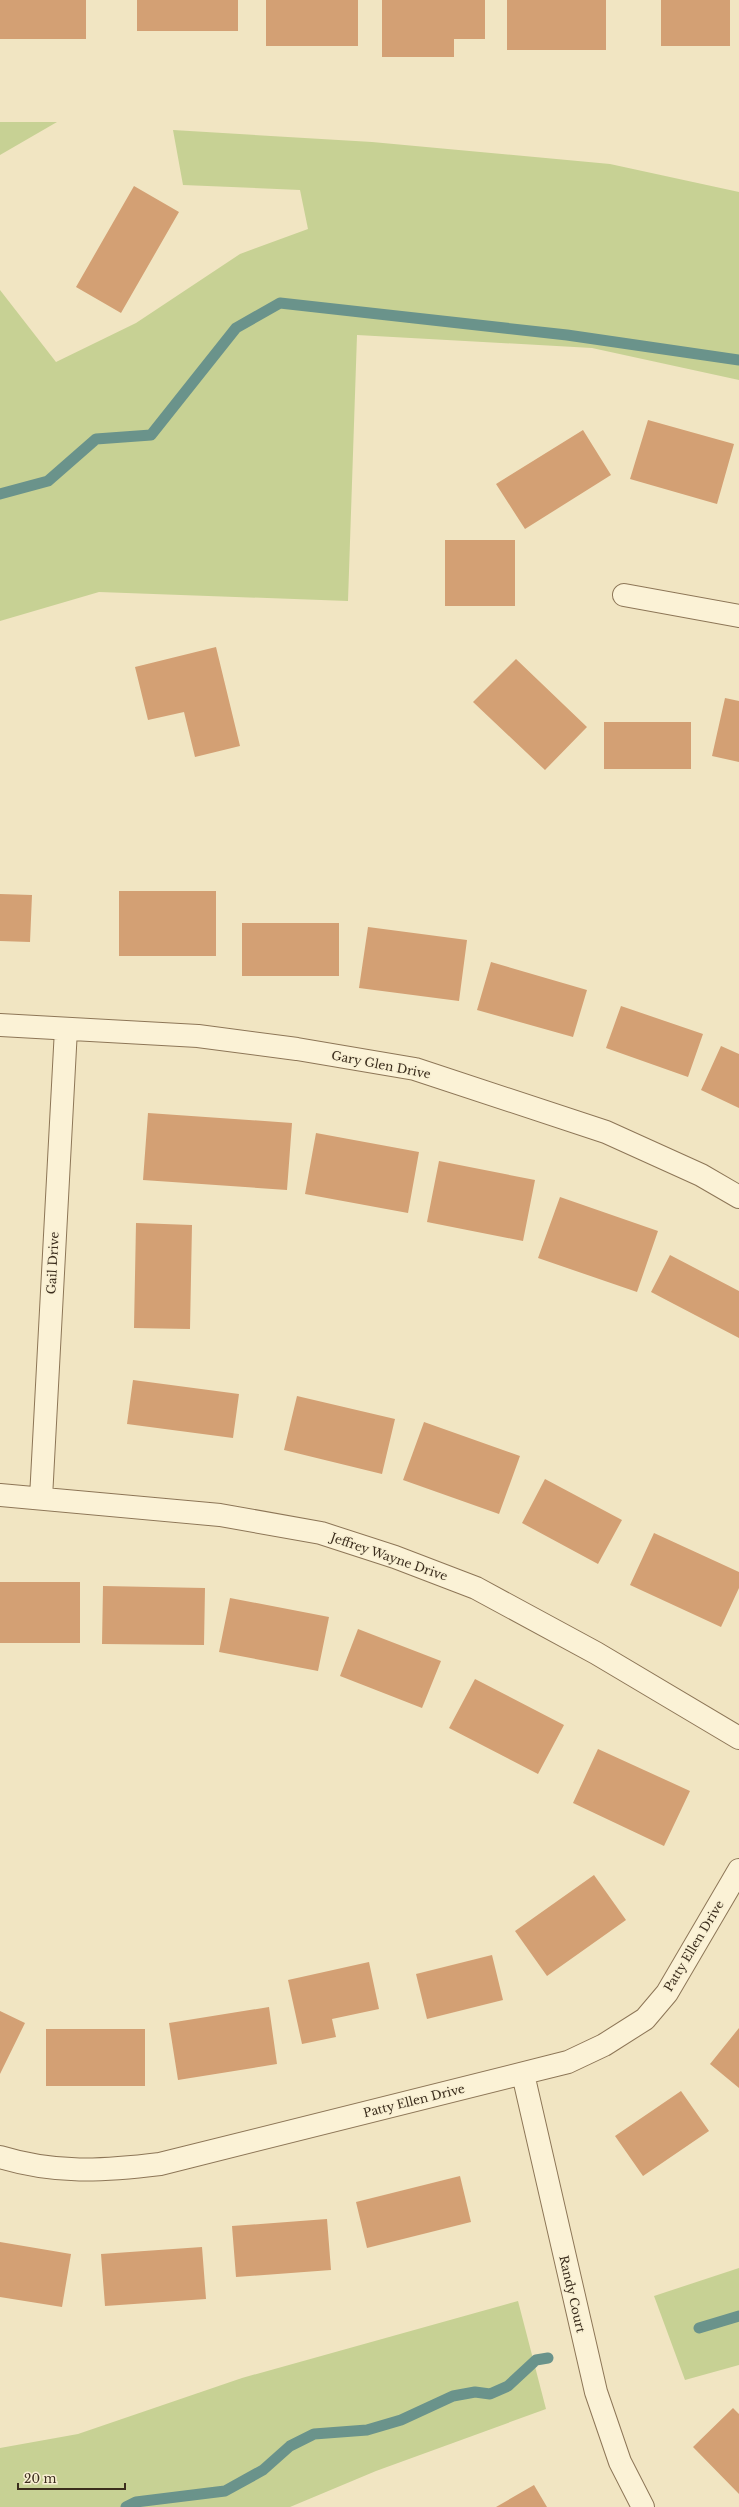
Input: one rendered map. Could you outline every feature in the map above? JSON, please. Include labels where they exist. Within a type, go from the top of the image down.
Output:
[{"type":"street","points":[[624,595],[739,616]]},
{"type":"street","name":"Gary Glen Drive","points":[[0,1025],[198,1036],[297,1049],[415,1069],[606,1132],[701,1176],[739,1197]]},
{"type":"street","name":"Gail Drive","points":[[41,1498],[66,1029]]},
{"type":"street","name":"Jeffrey Wayne Drive","points":[[0,1495],[220,1515],[321,1533],[395,1557],[476,1588],[596,1653],[739,1738]]},
{"type":"street","name":"Patty Ellen Drive","points":[[0,2156],[56,2170],[107,2171],[160,2164],[568,2062],[604,2045],[645,2019],[667,1993],[739,1870]]},
{"type":"street","name":"Randy Court","points":[[523,2074],[596,2392],[620,2462],[643,2507]]},
{"type":"green space","points":[[0,122],[57,122],[0,155]]},
{"type":"green space","points":[[173,130],[372,142],[610,164],[739,192],[739,380],[592,348],[357,335],[348,601],[99,592],[0,621],[0,290],[56,362],[136,323],[240,254],[308,229],[300,190],[183,185]]},
{"type":"green space","points":[[739,2268],[739,2365],[685,2380],[654,2296]]},
{"type":"green space","points":[[518,2301],[546,2409],[376,2471],[290,2507],[0,2507],[0,2448],[78,2434],[242,2378]]},
{"type":"building","points":[[0,0],[86,0],[86,39],[0,39]]},
{"type":"building","points":[[137,0],[238,0],[238,31],[137,31]]},
{"type":"building","points":[[266,0],[358,0],[358,46],[266,46]]},
{"type":"building","points":[[382,0],[485,0],[485,39],[454,39],[454,57],[382,57]]},
{"type":"building","points":[[507,0],[606,0],[606,50],[507,50]]},
{"type":"building","points":[[661,0],[730,0],[730,46],[661,46]]},
{"type":"building","points":[[134,186],[179,212],[121,313],[76,287]]},
{"type":"building","points":[[648,420],[734,444],[717,504],[630,479]]},
{"type":"building","points":[[583,430],[611,475],[525,529],[496,484]]},
{"type":"building","points":[[445,540],[515,540],[515,606],[445,606]]},
{"type":"building","points":[[216,647],[240,746],[195,757],[184,712],[148,720],[135,667]]},
{"type":"building","points":[[516,659],[587,727],[545,770],[473,702]]},
{"type":"building","points":[[725,698],[739,701],[739,762],[712,756]]},
{"type":"building","points":[[604,722],[691,722],[691,769],[604,769]]},
{"type":"building","points":[[119,891],[216,891],[216,956],[119,956]]},
{"type":"building","points":[[0,894],[32,895],[30,942],[0,941]]},
{"type":"building","points":[[242,923],[339,923],[339,976],[242,976]]},
{"type":"building","points":[[368,927],[467,940],[459,1001],[359,988]]},
{"type":"building","points":[[491,962],[587,990],[573,1037],[477,1010]]},
{"type":"building","points":[[621,1006],[703,1034],[688,1077],[606,1048]]},
{"type":"building","points":[[721,1046],[739,1054],[739,1108],[701,1090]]},
{"type":"building","points":[[148,1113],[292,1123],[287,1190],[143,1180]]},
{"type":"building","points":[[316,1133],[419,1152],[408,1213],[305,1194]]},
{"type":"building","points":[[439,1161],[535,1180],[523,1241],[427,1222]]},
{"type":"building","points":[[560,1197],[658,1231],[637,1292],[538,1258]]},
{"type":"building","points":[[136,1223],[192,1225],[190,1329],[134,1328]]},
{"type":"building","points":[[670,1255],[739,1291],[739,1338],[651,1292]]},
{"type":"building","points":[[133,1380],[239,1394],[233,1438],[127,1424]]},
{"type":"building","points":[[297,1396],[395,1419],[382,1474],[284,1450]]},
{"type":"building","points":[[424,1422],[520,1456],[499,1514],[403,1480]]},
{"type":"building","points":[[545,1479],[622,1520],[598,1564],[522,1523]]},
{"type":"building","points":[[654,1533],[739,1572],[739,1588],[721,1627],[630,1585]]},
{"type":"building","points":[[0,1582],[80,1582],[80,1643],[0,1643]]},
{"type":"building","points":[[103,1586],[205,1588],[204,1645],[102,1644]]},
{"type":"building","points":[[230,1598],[329,1617],[318,1671],[219,1652]]},
{"type":"building","points":[[358,1629],[441,1661],[422,1708],[340,1676]]},
{"type":"building","points":[[475,1679],[564,1725],[538,1774],[449,1728]]},
{"type":"building","points":[[598,1749],[690,1791],[664,1846],[573,1803]]},
{"type":"building","points":[[594,1875],[626,1920],[547,1976],[515,1931]]},
{"type":"building","points":[[492,1955],[503,2000],[427,2019],[416,1974]]},
{"type":"building","points":[[369,1962],[379,2009],[332,2019],[336,2037],[302,2044],[288,1980]]},
{"type":"building","points":[[269,2007],[277,2064],[178,2080],[169,2023]]},
{"type":"building","points":[[0,2011],[25,2023],[0,2074]]},
{"type":"building","points":[[739,2028],[739,2088],[710,2064]]},
{"type":"building","points":[[46,2029],[145,2029],[145,2086],[46,2086]]},
{"type":"building","points":[[681,2091],[709,2131],[643,2176],[615,2136]]},
{"type":"building","points":[[460,2176],[471,2222],[367,2248],[356,2202]]},
{"type":"building","points":[[327,2219],[331,2270],[236,2277],[232,2226]]},
{"type":"building","points":[[0,2242],[71,2254],[62,2307],[0,2297]]},
{"type":"building","points":[[202,2247],[206,2299],[105,2306],[101,2254]]},
{"type":"building","points":[[733,2408],[739,2414],[739,2494],[693,2447]]},
{"type":"building","points":[[534,2485],[547,2507],[496,2507]]},
{"type":"waterway","points":[[0,494],[48,481],[96,439],[151,435],[236,328],[280,303],[567,335],[739,360]]},
{"type":"waterway","points":[[699,2328],[739,2316]]},
{"type":"waterway","points":[[126,2507],[136,2502],[225,2491],[263,2470],[290,2446],[314,2434],[367,2430],[401,2420],[453,2396],[475,2392],[490,2394],[508,2386],[536,2360],[548,2358]]}]
